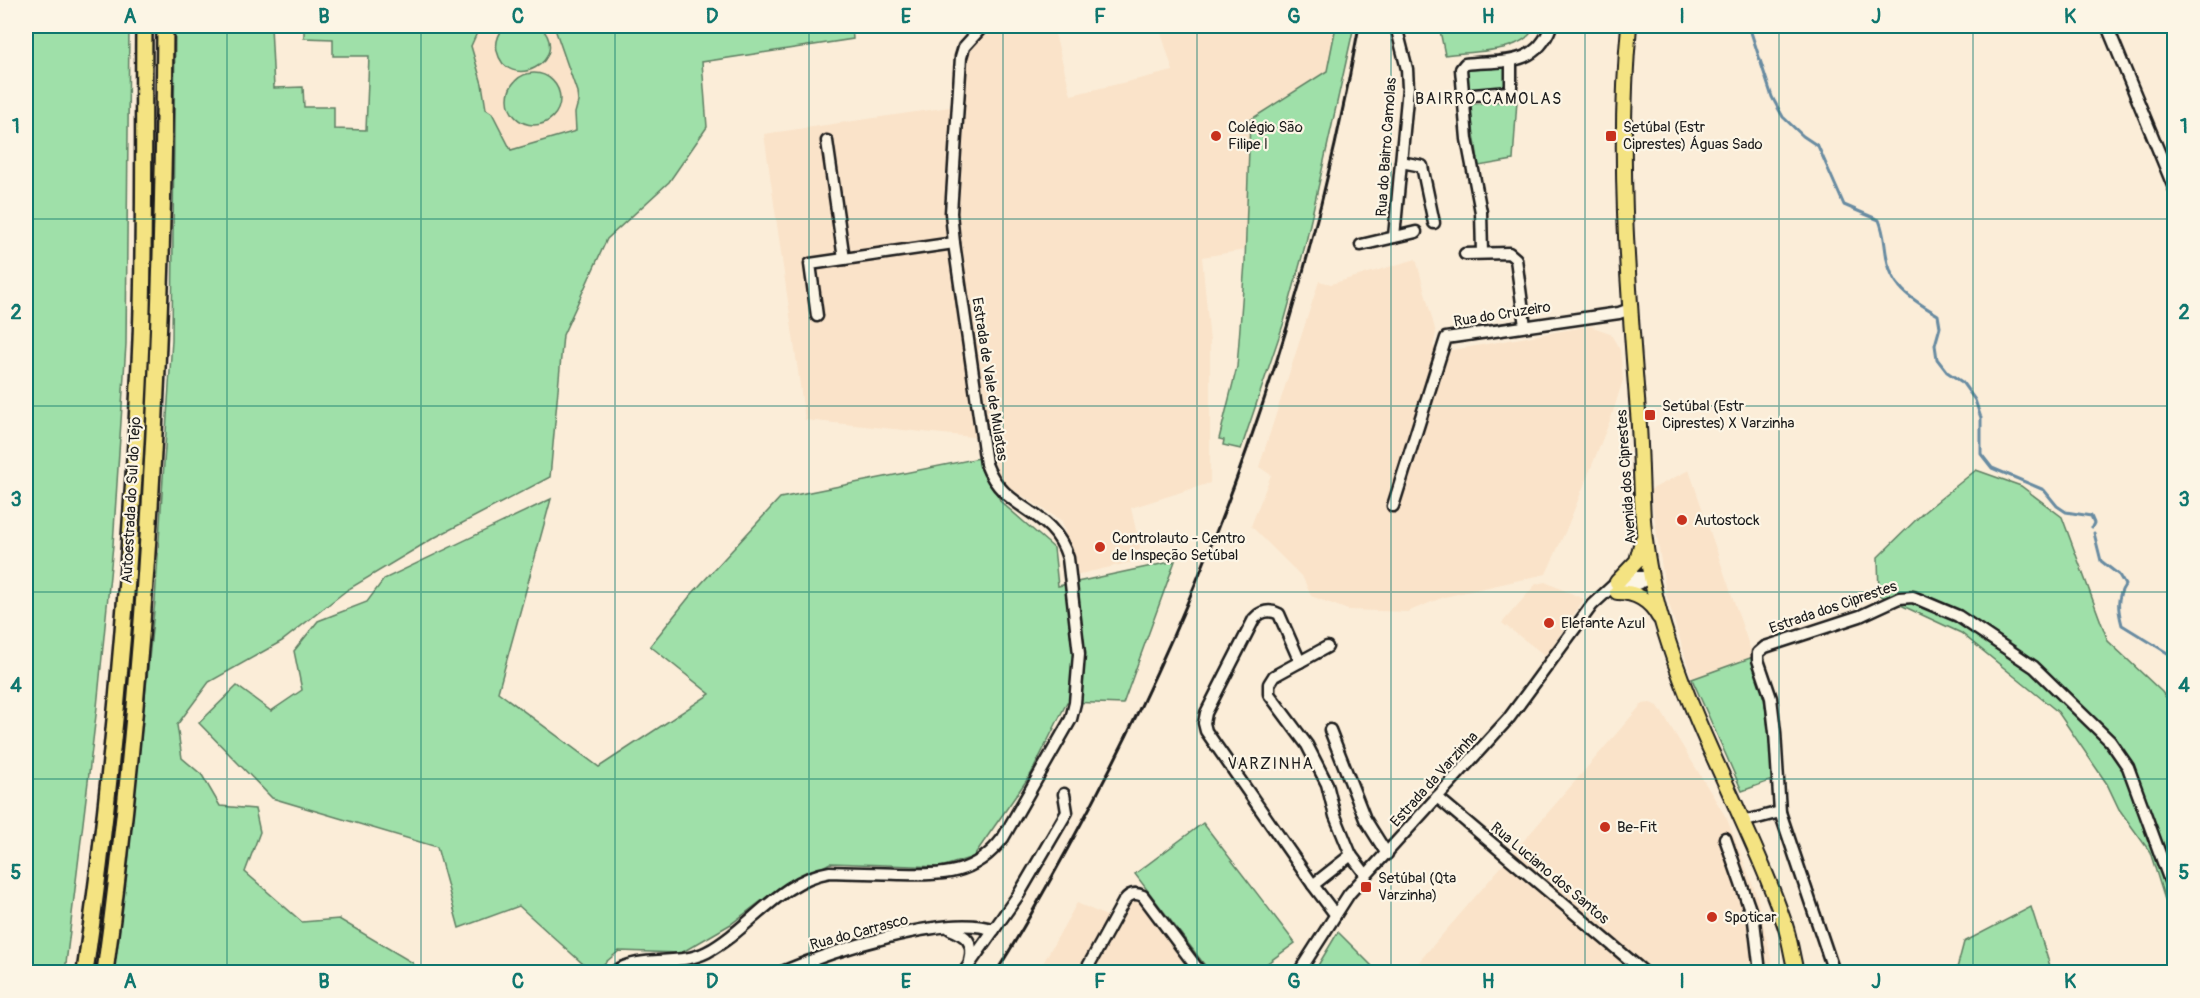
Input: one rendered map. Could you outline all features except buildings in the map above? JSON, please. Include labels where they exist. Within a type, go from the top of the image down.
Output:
[{"type":"highway","name":"Autoestrada do Sul do Tejo","points":[[86,972],[118,691],[131,522],[141,338],[144,26]]},
{"type":"highway","name":"Autoestrada do Sul do Tejo","points":[[105,972],[134,714],[151,505],[162,259],[165,26]]},
{"type":"main road","name":"Avenida dos Ciprestes","points":[[1629,26],[1622,112],[1630,309],[1643,521],[1652,577],[1679,673],[1786,927],[1796,972]]},
{"type":"main road","points":[[1643,521],[1640,557],[1617,587],[1643,598],[1654,607],[1664,626]]},
{"type":"street","name":"Estrada de Vale de Mulatas","points":[[614,972],[634,964],[679,960],[700,955],[717,945],[789,888],[819,874],[830,872],[939,875],[979,862],[1003,838],[1071,719],[1079,671],[1068,558],[1064,545],[1053,528],[1006,495],[995,483],[987,464],[954,243],[951,213],[961,57],[964,47],[983,26]]},
{"type":"street","name":"Rua do Bairro Camolas","points":[[1394,237],[1408,88],[1407,69],[1396,26]]},
{"type":"street","points":[[1482,253],[1480,212],[1467,139],[1460,70],[1464,64],[1518,60],[1537,48],[1551,26]]},
{"type":"street","points":[[2107,26],[2175,188]]},
{"type":"street","points":[[1461,96],[1508,92],[1511,87],[1511,61]]},
{"type":"street","points":[[827,141],[844,259]]},
{"type":"street","points":[[1401,162],[1422,166],[1434,223]]},
{"type":"street","points":[[1361,245],[1416,232]]},
{"type":"street","points":[[817,316],[810,264],[954,243]]},
{"type":"street","points":[[1465,254],[1509,253],[1515,257],[1525,326]]},
{"type":"street","name":"Rua do Cruzeiro","points":[[1393,506],[1446,338],[1630,309]]},
{"type":"street","points":[[1617,587],[1632,577],[1652,577]]},
{"type":"street","name":"Estrada da Varzinha","points":[[1299,972],[1335,914],[1366,875],[1509,718],[1592,605],[1617,587]]},
{"type":"street","name":"Estrada dos Ciprestes","points":[[1834,972],[1780,812],[1771,698],[1758,660],[1758,653],[1766,647],[1860,616],[1899,598],[1913,597],[1958,616],[2034,667],[2109,741],[2128,767],[2175,892]]},
{"type":"street","points":[[1299,662],[1279,614],[1269,611],[1259,614],[1254,619],[1206,713],[1204,723],[1206,730],[1312,885],[1335,914]]},
{"type":"street","points":[[1327,647],[1274,676],[1269,684],[1269,694],[1307,745],[1327,784],[1335,816],[1351,855],[1366,875]]},
{"type":"street","points":[[1330,730],[1365,819],[1387,854]]},
{"type":"street","points":[[966,970],[1019,894],[1066,812],[1064,794]]},
{"type":"street","name":"Rua Luciano dos Santos","points":[[1437,797],[1644,972]]},
{"type":"street","points":[[1742,822],[1780,812]]},
{"type":"street","points":[[1725,838],[1754,921],[1760,972]]},
{"type":"street","points":[[1312,885],[1351,855]]},
{"type":"street","points":[[1085,972],[1124,901],[1134,894],[1143,896],[1197,971]]},
{"type":"street","name":"Rua do Carrasco","points":[[782,972],[844,949],[905,934],[983,926],[994,930]]},
{"type":"street","points":[[947,928],[963,934],[968,939],[972,952],[966,970]]},
{"type":"shaded area","points":[[480,26],[554,26],[577,92],[576,131],[511,150],[492,113],[486,109],[482,84],[471,46]]},
{"type":"shaded area","points":[[995,26],[1053,26],[1071,95],[1173,71],[1159,26],[1336,26],[1327,71],[1250,120],[1245,250],[1202,257],[1210,342],[1210,483],[1131,508],[1140,548],[1132,562],[1076,575],[1062,521],[999,481],[992,439],[805,420],[764,134],[950,107],[969,47],[984,30]]},
{"type":"shaded area","points":[[1416,259],[1436,333],[1433,347],[1452,350],[1590,326],[1610,333],[1620,350],[1623,380],[1611,418],[1546,574],[1444,597],[1407,612],[1348,610],[1311,596],[1303,578],[1251,526],[1271,475],[1259,467],[1319,281],[1331,284]]},
{"type":"shaded area","points":[[1689,470],[1753,657],[1692,679],[1666,594],[1650,490]]},
{"type":"shaded area","points":[[1545,582],[1584,599],[1546,656],[1502,623],[1536,584]]},
{"type":"shaded area","points":[[1650,703],[1658,706],[1727,819],[1757,896],[1774,972],[1410,972],[1642,704]]},
{"type":"shaded area","points":[[1138,899],[1196,972],[1038,972],[1077,903],[1118,921],[1129,900]]},
{"type":"green space","points":[[26,26],[129,26],[126,344],[113,545],[97,707],[65,972],[26,972]]},
{"type":"green space","points":[[175,26],[271,26],[274,88],[303,87],[304,107],[334,107],[334,129],[366,130],[369,56],[333,56],[333,39],[304,38],[304,26],[480,26],[471,46],[482,84],[486,109],[492,113],[511,150],[576,131],[577,92],[554,26],[852,28],[853,39],[702,62],[707,127],[669,182],[607,239],[563,335],[550,477],[432,539],[347,590],[282,641],[209,682],[177,725],[182,758],[202,775],[220,806],[255,809],[260,832],[245,872],[302,922],[339,919],[413,963],[417,972],[113,972],[127,871],[155,601],[172,340]]},
{"type":"green space","points":[[505,26],[540,26],[548,39],[549,51],[544,61],[535,68],[524,71],[513,70],[503,64],[497,51],[497,44],[499,34]]},
{"type":"green space","points":[[1336,26],[1354,26],[1306,242],[1284,322],[1241,449],[1223,445],[1224,440],[1219,439],[1237,367],[1245,262],[1250,120],[1327,71]]},
{"type":"green space","points":[[1439,26],[1535,26],[1520,42],[1509,46],[1496,50],[1445,55]]},
{"type":"green space","points":[[1503,66],[1507,76],[1504,87],[1468,90],[1466,70],[1468,67]]},
{"type":"green space","points":[[529,73],[539,73],[553,80],[560,99],[553,118],[539,125],[529,125],[519,121],[512,114],[508,104],[508,94],[512,84],[519,77]]},
{"type":"green space","points":[[1517,100],[1513,160],[1479,166],[1470,108],[1473,104]]},
{"type":"green space","points":[[979,458],[1001,502],[1054,548],[1058,586],[1175,561],[1123,704],[1067,702],[1031,774],[973,857],[941,867],[830,863],[768,896],[731,924],[681,953],[619,951],[592,972],[519,906],[459,928],[437,847],[272,798],[199,723],[237,686],[271,711],[302,690],[294,651],[318,621],[367,602],[384,579],[551,499],[498,692],[599,767],[710,694],[650,646],[690,596],[780,498]]},
{"type":"green space","points":[[1976,470],[2021,486],[2062,517],[2108,641],[2162,692],[2174,708],[2174,917],[2166,903],[2150,852],[2119,809],[2107,784],[2058,712],[1961,633],[1879,595],[1878,557],[1924,512]]},
{"type":"green space","points":[[1753,657],[1762,683],[1775,779],[1742,791],[1692,679]]},
{"type":"green space","points":[[1203,823],[1295,943],[1255,972],[1210,972],[1135,874]]},
{"type":"green space","points":[[2031,907],[2052,972],[1956,972],[1964,942]]},
{"type":"green space","points":[[1338,932],[1378,972],[1314,972]]},
{"type":"waterway","points":[[1749,26],[1772,97],[1783,117],[1803,136],[1818,146],[1844,205],[1879,220],[1888,265],[1903,291],[1938,315],[1940,327],[1935,345],[1937,359],[1947,372],[1962,382],[1975,400],[1981,418],[1981,454],[1992,468],[2044,490],[2057,506],[2066,512],[2091,516],[2094,523],[2092,527]]},
{"type":"waterway","points":[[2094,533],[2101,561],[2119,575],[2125,585],[2119,604],[2122,625],[2174,657]]},
{"type":"railway","points":[[996,972],[1051,879],[1119,751],[1166,652],[1209,551],[1282,345],[1312,239],[1338,133],[1359,26]]},
{"type":"place","name":"Colégio São Filipe I","points":[[1216,136]]},
{"type":"place","name":"Setúbal (Estr Ciprestes) Águas Sado","points":[[1611,136]]},
{"type":"place","name":"Setúbal (Estr Ciprestes) X Varzinha","points":[[1650,415]]},
{"type":"place","name":"Autostock","points":[[1682,520]]},
{"type":"place","name":"Controlauto - Centro de Inspeção Setúbal","points":[[1100,547]]},
{"type":"place","name":"Elefante Azul","points":[[1549,623]]},
{"type":"place","name":"Be-Fit","points":[[1605,827]]},
{"type":"place","name":"Setúbal (Qta Varzinha)","points":[[1366,887]]},
{"type":"place","name":"Spoticar","points":[[1712,917]]},
{"type":"district","name":"BAIRRO CAMOLAS","points":[[1489,98]]},
{"type":"district","name":"VARZINHA","points":[[1271,763]]}]
